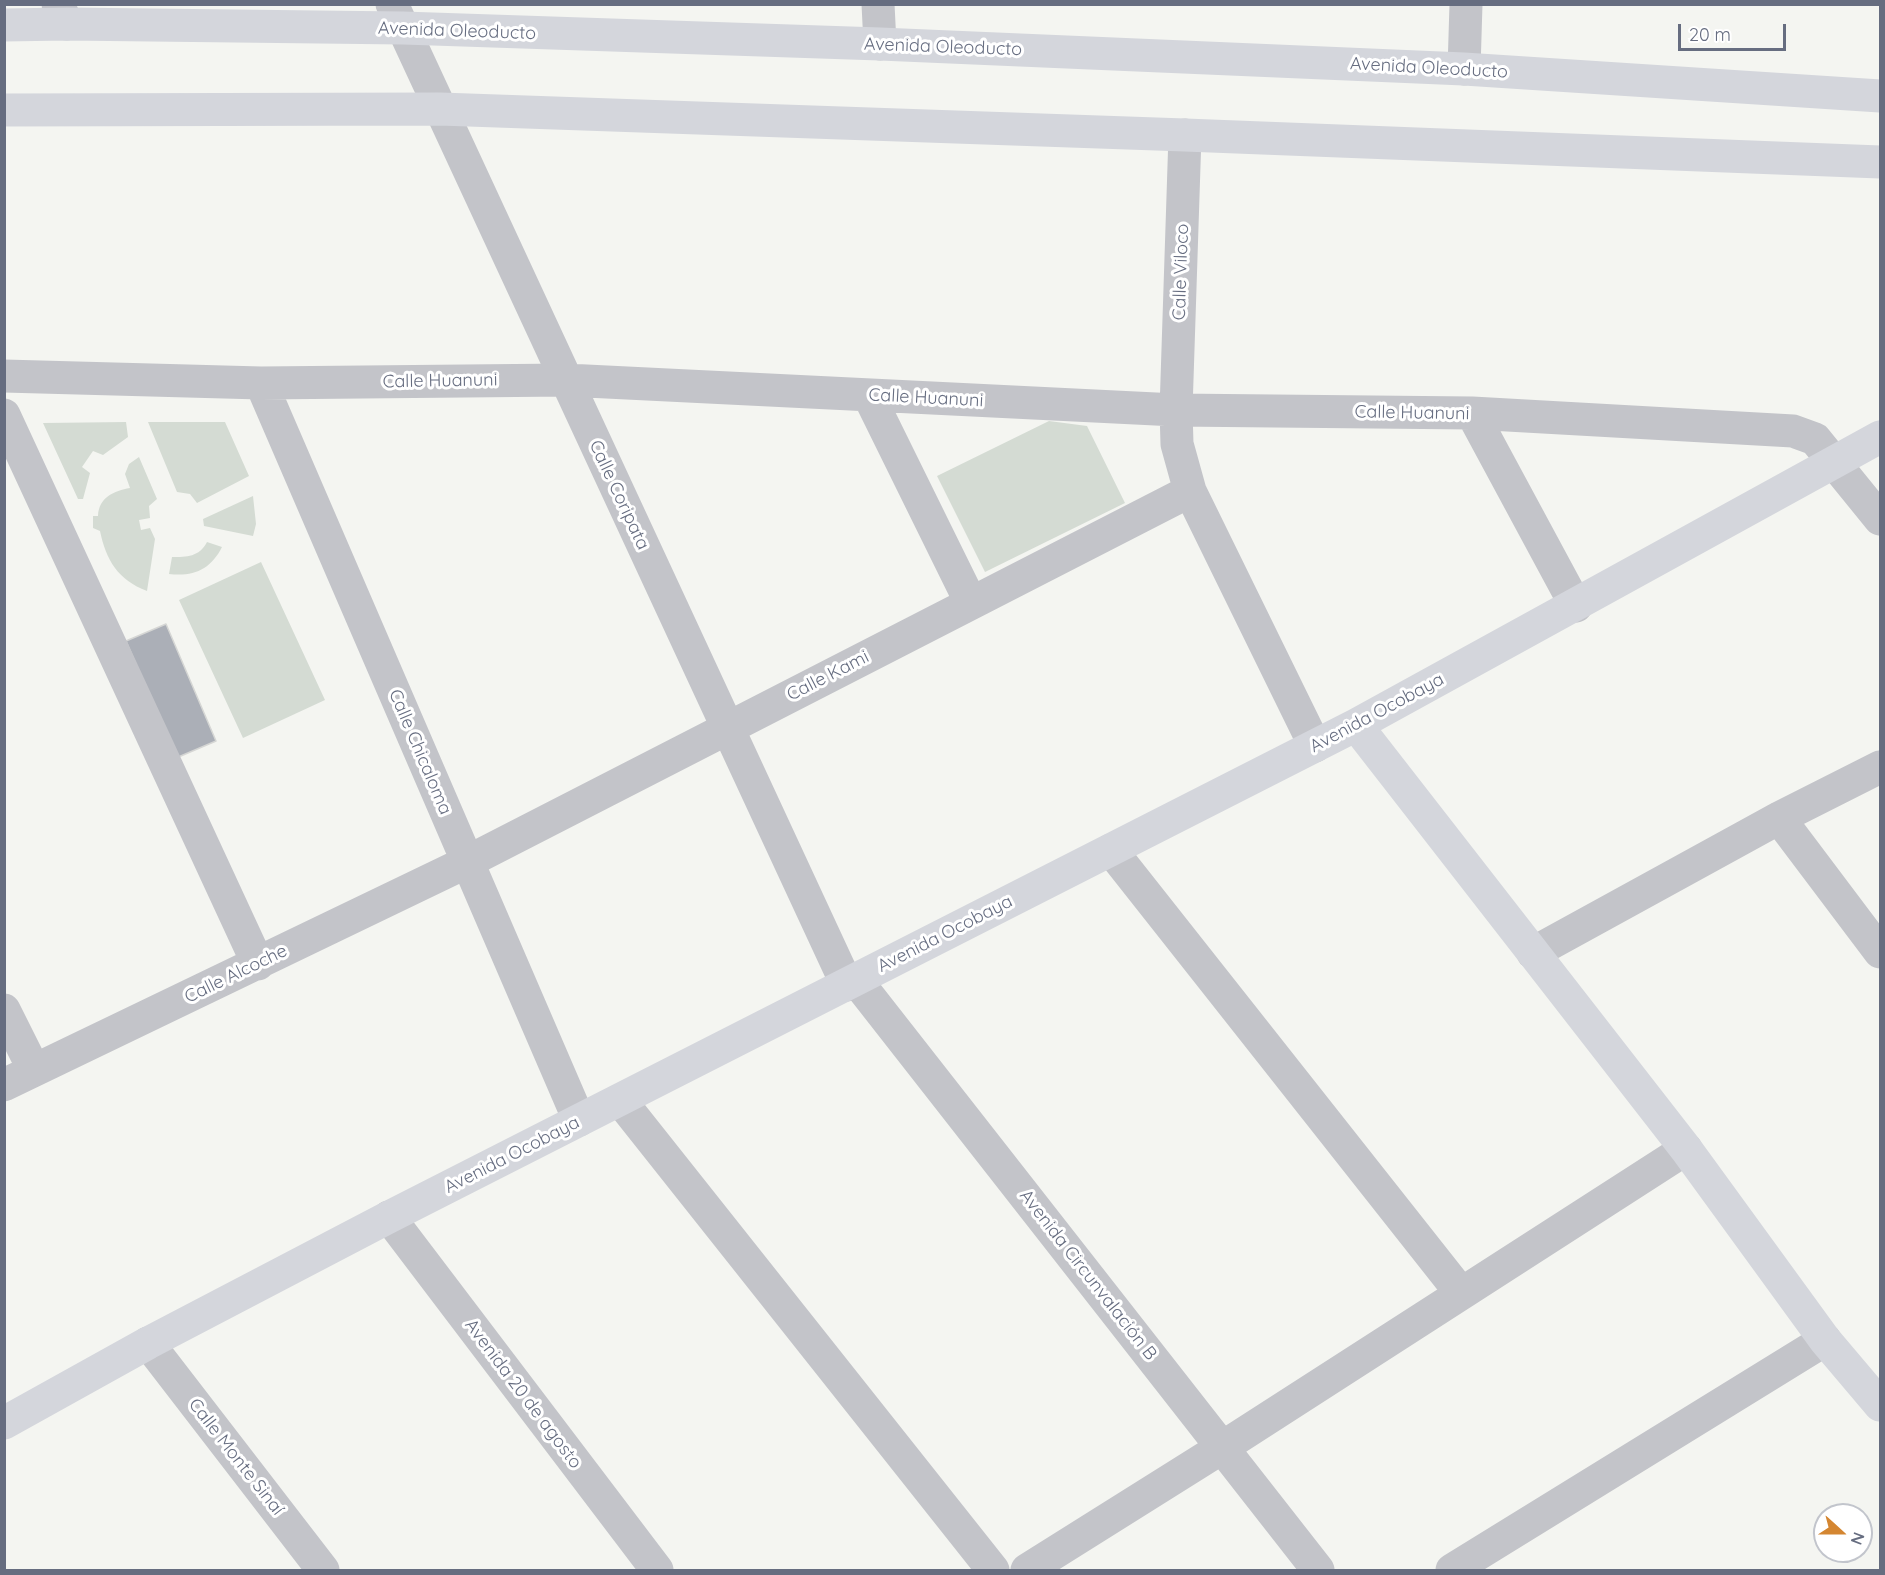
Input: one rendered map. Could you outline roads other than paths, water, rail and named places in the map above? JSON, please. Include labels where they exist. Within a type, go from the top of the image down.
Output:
[{"type":"street","points":[[878,4],[880,45]]},
{"type":"street","points":[[1464,69],[1466,4]]},
{"type":"street","name":"Avenida Oleoducto","points":[[4,25],[62,14],[398,16],[880,45],[1464,69],[1881,96]]},
{"type":"street","name":"Calle Coripata","points":[[398,16],[728,728],[851,982]]},
{"type":"street","points":[[4,110],[440,109],[1881,162]]},
{"type":"street","name":"Calle Viloco","points":[[1185,135],[1176,410],[1177,444],[1190,491],[1315,746]]},
{"type":"street","name":"Calle Huanuni","points":[[4,376],[261,383],[566,380],[1176,410],[1472,413],[1793,431],[1815,439],[1881,519]]},
{"type":"street","name":"Calle Chicaloma","points":[[261,383],[579,1120]]},
{"type":"street","points":[[868,396],[970,603]]},
{"type":"street","points":[[1472,413],[1576,606]]},
{"type":"street","points":[[4,416],[258,964]]},
{"type":"street","name":"Avenida Ocobaya","points":[[4,1423],[148,1343],[389,1218],[1356,725],[1881,437]]},
{"type":"street","name":"Calle Kami","points":[[467,862],[1190,491]]},
{"type":"street","points":[[1356,725],[1686,1149],[1826,1340],[1881,1405]]},
{"type":"street","points":[[1533,953],[1779,818],[1881,767]]},
{"type":"street","points":[[1779,818],[1881,952]]},
{"type":"street","points":[[1111,850],[1461,1293]]},
{"type":"street","name":"Calle Alcoche","points":[[4,1085],[467,862]]},
{"type":"street","name":"Avenida Circunvalación B","points":[[851,982],[1318,1570]]},
{"type":"street","points":[[4,1010],[34,1070]]},
{"type":"street","points":[[620,1100],[993,1570]]},
{"type":"street","points":[[1027,1570],[1223,1448],[1686,1149]]},
{"type":"street","name":"Avenida 20 de agosto","points":[[389,1218],[657,1570]]},
{"type":"street","points":[[1452,1570],[1826,1340]]},
{"type":"street","name":"Calle Monte Sinaí","points":[[148,1343],[323,1570]]}]
